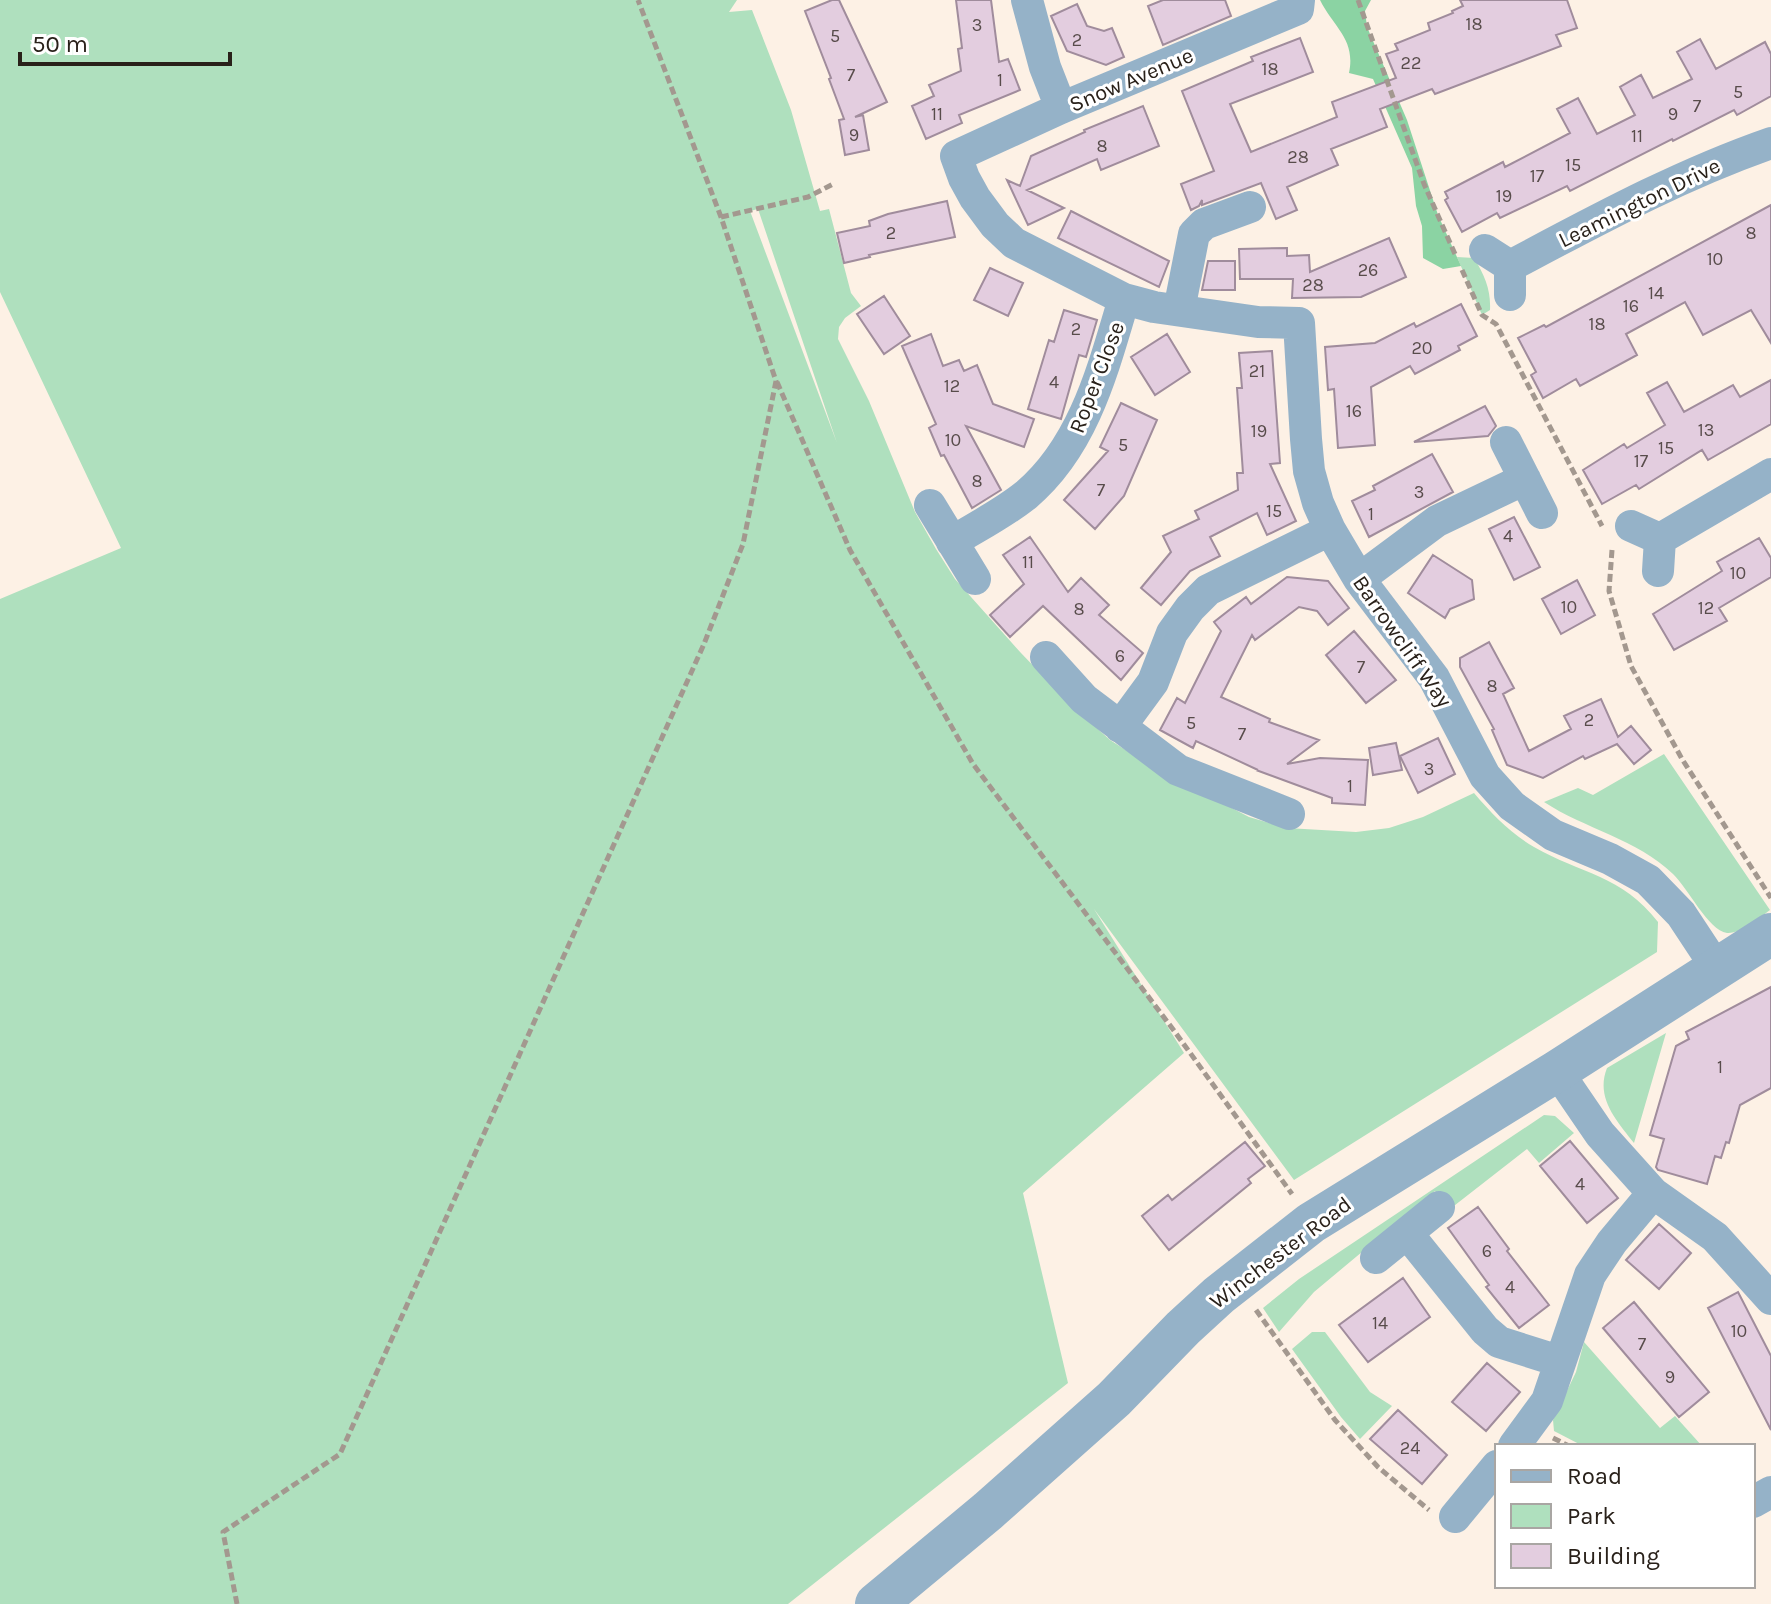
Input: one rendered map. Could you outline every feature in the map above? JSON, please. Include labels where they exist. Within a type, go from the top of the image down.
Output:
[{"type":"street","points":[[1027,0],[1045,67],[1061,108]]},
{"type":"street","name":"Snow Avenue","points":[[956,156],[1061,108],[1298,9],[1299,0]]},
{"type":"street","name":"Leamington Drive","points":[[1485,267],[1677,180],[1771,143]]},
{"type":"street","name":"Barrowcliff Way","points":[[956,156],[975,198],[995,225],[1014,243],[1124,299],[1258,322],[1299,323],[1309,471],[1318,503],[1359,579],[1434,678],[1485,776],[1512,806],[1553,835],[1648,880],[1681,914],[1716,967]]},
{"type":"street","points":[[1179,310],[1194,234],[1204,224],[1250,207]]},
{"type":"street","name":"Roper Close","points":[[952,542],[1023,497],[1060,459],[1075,436],[1085,412],[1108,353],[1124,299]]},
{"type":"street","points":[[1506,442],[1542,513]]},
{"type":"street","points":[[1658,571],[1626,537],[1771,474]]},
{"type":"street","points":[[1359,579],[1437,521],[1525,479]]},
{"type":"street","points":[[930,505],[975,579]]},
{"type":"street","points":[[1120,727],[1153,682],[1172,633],[1208,590],[1330,530]]},
{"type":"street","points":[[1046,657],[1084,699],[1178,770],[1289,814]]},
{"type":"street","name":"Winchester Road","points":[[876,1604],[988,1511],[1114,1399],[1183,1328],[1244,1274],[1311,1223],[1771,934]]},
{"type":"street","points":[[1557,1071],[1600,1134],[1653,1193],[1715,1237],[1771,1299]]},
{"type":"street","points":[[1515,1444],[1547,1401],[1590,1275],[1612,1242],[1653,1193]]},
{"type":"street","points":[[1376,1258],[1439,1207]]},
{"type":"street","points":[[1407,1233],[1485,1330],[1499,1342],[1559,1361]]},
{"type":"street","points":[[1455,1517],[1495,1468]]},
{"type":"path","points":[[638,0],[721,217],[776,381],[850,550],[973,764],[1175,1032],[1311,1223]]},
{"type":"path","points":[[1358,0],[1424,184],[1485,267],[1482,315],[1496,324],[1601,522],[1626,537],[1610,566],[1609,591],[1631,666],[1682,759],[1771,898]]},
{"type":"path","points":[[721,217],[808,197],[833,184]]},
{"type":"path","points":[[237,1604],[223,1532],[340,1454],[704,644],[743,544],[776,381]]},
{"type":"path","points":[[1244,1274],[1256,1289],[1254,1306],[1335,1420],[1378,1467],[1438,1517],[1455,1517]]},
{"type":"green space","points":[[0,0],[737,0],[729,12],[752,10],[791,110],[820,211],[829,209],[851,293],[861,306],[845,318],[839,327],[838,339],[869,401],[915,512],[955,579],[1069,703],[1110,740],[1146,763],[1249,817],[1287,828],[1356,832],[1389,828],[1423,817],[1474,793],[1525,842],[1615,885],[1644,906],[1658,922],[1657,952],[1294,1180],[1094,909],[1184,1053],[1023,1193],[1068,1383],[788,1604],[0,1604],[0,599],[121,548],[0,292]],"holes":[[[758,209],[837,443],[750,211]]]},
{"type":"green space","points":[[1320,0],[1371,0],[1365,11],[1367,27],[1407,120],[1438,215],[1461,266],[1443,269],[1423,258],[1422,226],[1416,206],[1412,168],[1373,79],[1349,73],[1347,42]]},
{"type":"green space","points":[[1457,257],[1474,258],[1484,277],[1490,310],[1482,315]]},
{"type":"green space","points":[[1664,754],[1770,910],[1738,931],[1727,933],[1713,924],[1679,880],[1659,862],[1544,802],[1578,788],[1593,795]]},
{"type":"green space","points":[[1666,1033],[1634,1143],[1615,1118],[1606,1099],[1604,1079],[1607,1068]]},
{"type":"green space","points":[[1544,1115],[1555,1116],[1574,1133],[1539,1163],[1527,1149],[1450,1209],[1435,1191],[1314,1292],[1279,1332],[1263,1308],[1299,1279]]},
{"type":"green space","points":[[1312,1332],[1325,1332],[1370,1392],[1392,1406],[1360,1439],[1292,1349]]},
{"type":"green space","points":[[1584,1342],[1660,1428],[1675,1416],[1700,1444],[1579,1444],[1554,1431],[1553,1420],[1576,1372]]},
{"type":"building","points":[[839,0],[887,102],[855,117],[863,115],[869,150],[845,155],[839,120],[844,119],[805,11]]},
{"type":"building","points":[[956,0],[991,0],[999,62],[1008,59],[1020,90],[959,115],[962,123],[926,139],[912,106],[934,96],[929,85],[961,71],[958,49],[962,48]]},
{"type":"building","points":[[1163,0],[1225,0],[1231,16],[1163,45],[1148,6]]},
{"type":"building","points":[[1460,0],[1567,0],[1577,28],[1556,35],[1561,46],[1435,94],[1432,89],[1380,109],[1387,127],[1331,149],[1338,165],[1287,187],[1297,210],[1276,219],[1261,183],[1202,205],[1202,200],[1199,206],[1191,210],[1181,184],[1214,171],[1182,91],[1253,61],[1251,57],[1300,38],[1313,72],[1230,104],[1251,152],[1337,117],[1332,102],[1396,78],[1386,54],[1398,50],[1395,44],[1430,30],[1428,23],[1463,6]]},
{"type":"building","points":[[1077,4],[1087,26],[1104,31],[1112,28],[1124,57],[1106,65],[1067,51],[1051,16]]},
{"type":"building","points":[[1700,39],[1716,69],[1765,42],[1771,54],[1771,96],[1737,115],[1734,110],[1672,139],[1570,191],[1567,186],[1500,218],[1497,213],[1462,232],[1445,200],[1448,198],[1445,192],[1503,162],[1505,167],[1570,133],[1557,109],[1578,98],[1597,134],[1635,115],[1620,87],[1641,75],[1653,98],[1692,79],[1677,52]]},
{"type":"building","points":[[1143,106],[1159,146],[1101,170],[1097,159],[1027,190],[1064,208],[1028,225],[1007,180],[1020,186],[1031,156]]},
{"type":"building","points":[[947,201],[955,237],[844,263],[837,233],[870,226],[869,221],[888,214]]},
{"type":"building","points":[[1771,205],[1771,343],[1751,310],[1703,335],[1685,302],[1626,334],[1637,355],[1580,386],[1576,379],[1543,398],[1531,375],[1536,372],[1518,338],[1544,325],[1546,327]]},
{"type":"building","points":[[1071,211],[1169,261],[1159,287],[1058,238]]},
{"type":"building","points":[[1389,238],[1406,277],[1361,297],[1292,298],[1293,279],[1240,279],[1239,249],[1287,248],[1287,256],[1309,255],[1310,272]]},
{"type":"building","points":[[1208,261],[1235,261],[1235,290],[1202,290]]},
{"type":"building","points":[[990,268],[1023,283],[1008,316],[974,300]]},
{"type":"building","points":[[884,296],[910,336],[884,354],[857,314]]},
{"type":"building","points":[[1461,304],[1477,336],[1458,346],[1460,350],[1415,374],[1410,366],[1371,387],[1375,445],[1338,448],[1334,389],[1328,390],[1325,347],[1375,343]]},
{"type":"building","points":[[1064,310],[1097,320],[1086,357],[1079,355],[1061,419],[1028,409],[1049,340],[1054,342]]},
{"type":"building","points":[[931,334],[943,366],[959,360],[964,371],[977,365],[993,404],[1034,419],[1024,447],[966,426],[1001,490],[972,508],[944,455],[941,456],[929,428],[936,424],[902,346]]},
{"type":"building","points":[[1167,334],[1190,372],[1155,395],[1131,357]]},
{"type":"building","points":[[1272,351],[1280,463],[1270,464],[1296,521],[1267,535],[1257,513],[1210,537],[1220,556],[1190,571],[1161,605],[1141,588],[1171,552],[1163,536],[1199,519],[1195,511],[1238,490],[1237,473],[1243,473],[1237,388],[1242,388],[1239,353]]},
{"type":"building","points":[[1771,380],[1771,424],[1708,460],[1702,450],[1639,489],[1636,485],[1602,504],[1583,470],[1624,444],[1627,448],[1665,425],[1647,393],[1667,382],[1684,412],[1733,385],[1740,397]]},
{"type":"building","points":[[1121,403],[1157,420],[1124,496],[1095,529],[1064,500],[1108,451],[1100,447]]},
{"type":"building","points":[[1485,406],[1496,426],[1488,436],[1414,442]]},
{"type":"building","points":[[1432,454],[1453,492],[1369,537],[1352,501]]},
{"type":"building","points":[[1514,517],[1540,567],[1514,580],[1489,529]]},
{"type":"building","points":[[1030,537],[1068,592],[1081,578],[1109,605],[1099,615],[1143,653],[1121,680],[1043,606],[1010,637],[990,615],[1024,584],[1003,555]]},
{"type":"building","points":[[1759,538],[1771,558],[1771,577],[1719,608],[1727,621],[1674,650],[1653,614],[1722,571],[1717,562]]},
{"type":"building","points":[[1433,555],[1472,580],[1474,599],[1450,609],[1445,618],[1408,593]]},
{"type":"building","points":[[1287,577],[1328,581],[1349,608],[1328,625],[1317,611],[1299,607],[1255,640],[1252,635],[1221,697],[1270,719],[1269,722],[1319,740],[1287,764],[1320,758],[1368,760],[1365,805],[1332,803],[1332,798],[1256,770],[1196,741],[1193,748],[1160,730],[1177,698],[1185,703],[1221,631],[1214,622],[1246,597],[1251,604]]},
{"type":"building","points":[[1577,580],[1595,615],[1561,634],[1542,599]]},
{"type":"building","points":[[1354,631],[1396,680],[1366,703],[1326,655]]},
{"type":"building","points":[[1489,642],[1514,688],[1503,694],[1529,751],[1571,729],[1564,716],[1601,699],[1618,737],[1631,726],[1651,750],[1634,764],[1617,744],[1585,759],[1583,756],[1543,778],[1507,765],[1494,729],[1460,667],[1460,658]]},
{"type":"building","points":[[1438,738],[1455,774],[1418,793],[1400,756]]},
{"type":"building","points":[[1396,743],[1402,770],[1373,775],[1369,748]]},
{"type":"building","points":[[1771,987],[1771,1088],[1740,1105],[1729,1143],[1726,1142],[1721,1158],[1715,1156],[1707,1184],[1658,1170],[1656,1167],[1664,1139],[1650,1135],[1676,1046],[1689,1039],[1686,1032]]},
{"type":"building","points":[[1570,1141],[1618,1198],[1587,1223],[1540,1166]]},
{"type":"building","points":[[1245,1142],[1265,1166],[1248,1179],[1251,1183],[1169,1250],[1142,1216],[1168,1195],[1172,1200]]},
{"type":"building","points":[[1478,1207],[1549,1305],[1519,1328],[1486,1287],[1489,1285],[1448,1228]]},
{"type":"building","points":[[1659,1224],[1691,1253],[1659,1289],[1626,1260]]},
{"type":"building","points":[[1403,1278],[1430,1317],[1368,1362],[1339,1325]]},
{"type":"building","points":[[1738,1292],[1771,1356],[1771,1430],[1708,1308]]},
{"type":"building","points":[[1634,1302],[1709,1392],[1679,1417],[1603,1328]]},
{"type":"building","points":[[1487,1363],[1520,1392],[1486,1431],[1452,1402]]},
{"type":"building","points":[[1398,1410],[1447,1455],[1422,1484],[1370,1439]]}]
